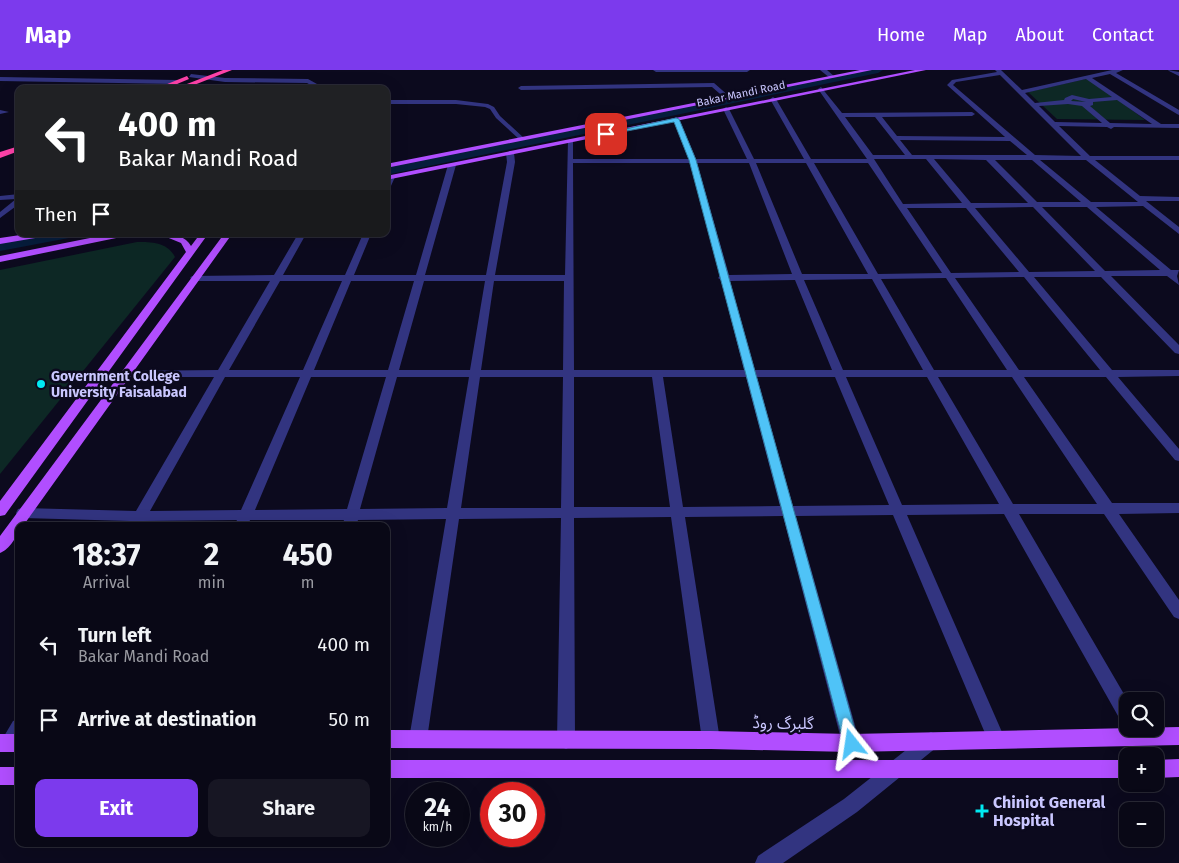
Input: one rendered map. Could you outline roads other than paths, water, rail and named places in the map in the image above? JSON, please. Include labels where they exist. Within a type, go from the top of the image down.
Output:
[{"type":"highway","points":[[177,85],[191,76],[208,70]]},
{"type":"highway","points":[[177,85],[229,70]]},
{"type":"highway","points":[[0,147],[15,141]]},
{"type":"highway","points":[[0,156],[15,150]]},
{"type":"main road","name":"Bakar Mandi Road","points":[[390,178],[694,116],[727,104],[832,77],[869,70]]},
{"type":"main road","name":"Bakar Mandi Road","points":[[390,165],[680,107],[773,99],[923,70]]},
{"type":"main road","points":[[680,107],[694,116]]},
{"type":"main road","points":[[0,241],[23,237]]},
{"type":"main road","points":[[0,259],[105,237]]},
{"type":"main road","points":[[172,237],[184,241],[191,253]]},
{"type":"main road","points":[[0,511],[202,237]]},
{"type":"main road","points":[[17,522],[226,237]]},
{"type":"main road","points":[[0,546],[15,525]]},
{"type":"main road","name":"گلبرگ روڈ","points":[[390,739],[711,740],[852,744],[1119,734]]},
{"type":"main road","name":"گلبرگ روڈ","points":[[1164,735],[1179,736]]},
{"type":"main road","points":[[390,768],[1119,769]]},
{"type":"main road","points":[[1164,769],[1179,768]]},
{"type":"main road","points":[[0,776],[15,776]]},
{"type":"street","points":[[656,70],[747,70]]},
{"type":"street","points":[[823,70],[832,77]]},
{"type":"street","points":[[1022,92],[1120,70]]},
{"type":"street","points":[[1171,70],[1179,74]]},
{"type":"street","points":[[1179,231],[1087,157],[1000,71],[954,81],[950,85],[1032,158],[1091,204],[1179,282]]},
{"type":"street","points":[[1111,72],[1179,113]]},
{"type":"street","points":[[38,80],[51,73]]},
{"type":"street","points":[[250,85],[273,73]]},
{"type":"street","points":[[191,76],[308,81],[316,85]]},
{"type":"street","points":[[1088,78],[1161,126]]},
{"type":"street","points":[[0,79],[177,85]]},
{"type":"street","points":[[521,88],[714,84],[727,104],[752,162],[839,374],[996,739]]},
{"type":"street","points":[[1054,85],[1067,95],[1087,103],[1111,126]]},
{"type":"street","points":[[822,89],[1179,612]]},
{"type":"street","points":[[1033,105],[1067,95]]},
{"type":"street","points":[[1087,103],[1118,98]]},
{"type":"street","points":[[773,99],[1119,700]]},
{"type":"street","points":[[390,102],[456,102],[486,105],[492,108],[503,122],[522,138]]},
{"type":"street","points":[[840,115],[972,114]]},
{"type":"street","points":[[877,115],[911,158]]},
{"type":"street","points":[[676,119],[693,160],[723,278],[852,744]]},
{"type":"street","points":[[1054,124],[1179,126]]},
{"type":"street","points":[[895,138],[1010,139]]},
{"type":"street","points":[[566,740],[570,141]]},
{"type":"street","points":[[418,739],[490,278],[511,162],[510,153]]},
{"type":"street","points":[[571,161],[693,160],[808,162],[911,158],[1179,158]]},
{"type":"street","points":[[929,158],[971,205],[1179,457]]},
{"type":"street","points":[[989,158],[1179,351]]},
{"type":"street","points":[[351,520],[452,165]]},
{"type":"street","points":[[0,198],[15,196]]},
{"type":"street","points":[[1138,198],[1179,199]]},
{"type":"street","points":[[0,216],[15,203]]},
{"type":"street","points":[[902,206],[1145,204]]},
{"type":"street","points":[[137,521],[300,237]]},
{"type":"street","points":[[243,521],[366,237]]},
{"type":"street","points":[[723,278],[1179,273]]},
{"type":"street","points":[[195,278],[569,278]]},
{"type":"street","points":[[125,374],[1179,373]]},
{"type":"street","points":[[657,374],[711,740]]},
{"type":"street","points":[[23,514],[137,521],[243,521],[351,520],[453,514],[1179,508]]},
{"type":"street","points":[[765,863],[834,819],[901,768],[931,741]]},
{"type":"waterway","points":[[390,170],[878,70]]},
{"type":"waterway","points":[[0,247],[53,237]]},
{"type":"place","name":"Government College University Faisalabad","points":[[41,384]]},
{"type":"place","name":"Chiniot General Hospital","points":[[982,811]]}]
